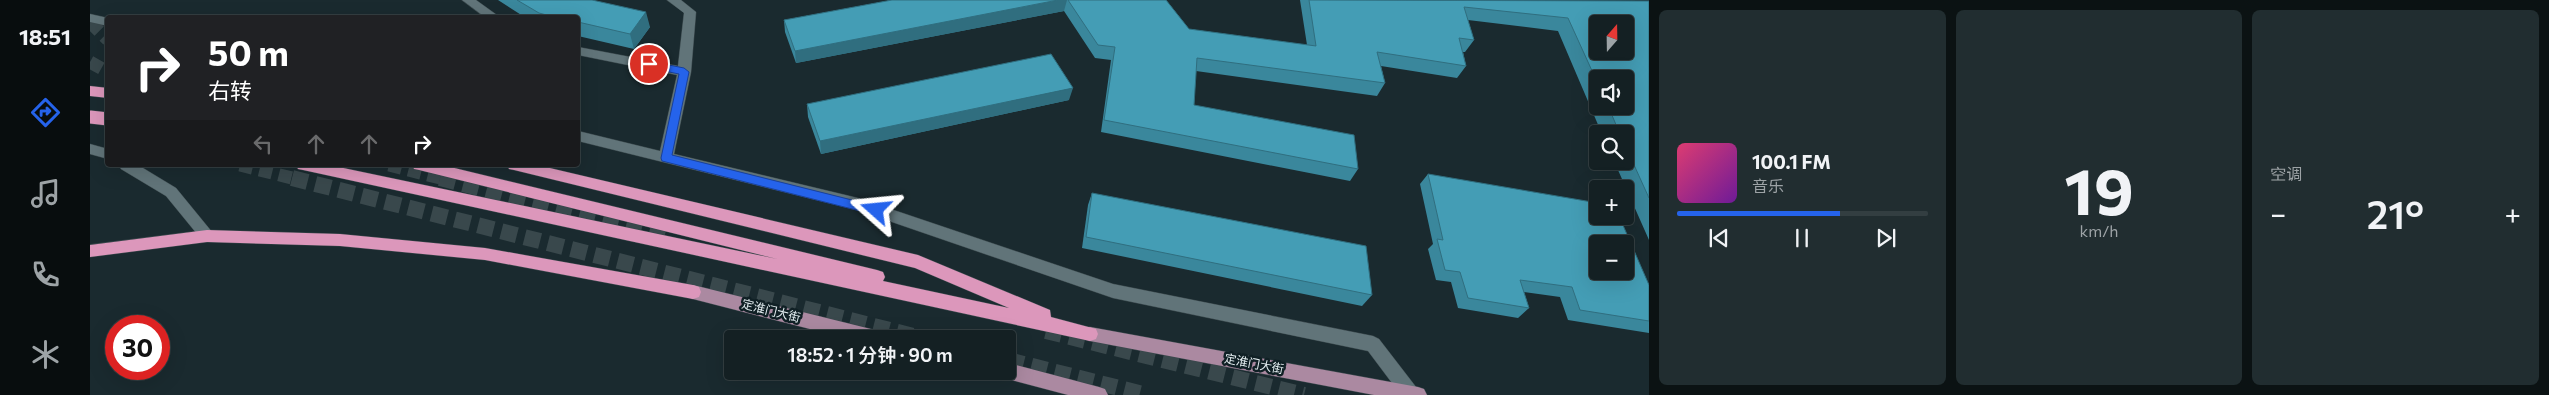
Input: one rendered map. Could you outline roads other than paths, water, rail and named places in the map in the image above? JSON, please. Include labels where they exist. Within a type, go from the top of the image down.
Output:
[{"type":"highway","points":[[90,91],[105,93]]},
{"type":"highway","points":[[90,116],[105,118]]},
{"type":"highway","points":[[310,167],[1033,320]]},
{"type":"highway","points":[[427,167],[833,265],[1090,334]]},
{"type":"highway","points":[[522,167],[918,262],[1090,334]]},
{"type":"highway","points":[[90,251],[207,236],[340,240],[484,254],[694,292]]},
{"type":"main road","name":"定淮门大街","points":[[694,292],[844,330]]},
{"type":"main road","name":"定淮门大街","points":[[1090,334],[1414,394]]},
{"type":"main road","points":[[1016,374],[1100,395]]},
{"type":"street","points":[[468,0],[490,15]]},
{"type":"street","points":[[666,158],[684,72],[690,12],[673,0]]},
{"type":"street","points":[[90,18],[105,21]]},
{"type":"street","points":[[580,51],[684,72]]},
{"type":"street","points":[[580,136],[858,204],[1113,291],[1373,344],[1414,394]]},
{"type":"street","points":[[90,149],[105,152]]},
{"type":"street","points":[[129,167],[171,192],[207,236]]},
{"type":"tunnel","points":[[90,22],[105,37]]},
{"type":"tunnel","points":[[90,62],[105,70]]},
{"type":"tunnel","points":[[248,167],[292,178]]},
{"type":"tunnel","points":[[397,167],[444,179]]},
{"type":"tunnel","points":[[292,178],[296,179]]},
{"type":"tunnel","points":[[292,178],[890,330]]},
{"type":"tunnel","points":[[440,178],[667,237]]},
{"type":"tunnel","points":[[1046,331],[1304,395]]},
{"type":"tunnel","points":[[1016,362],[1147,395]]}]
